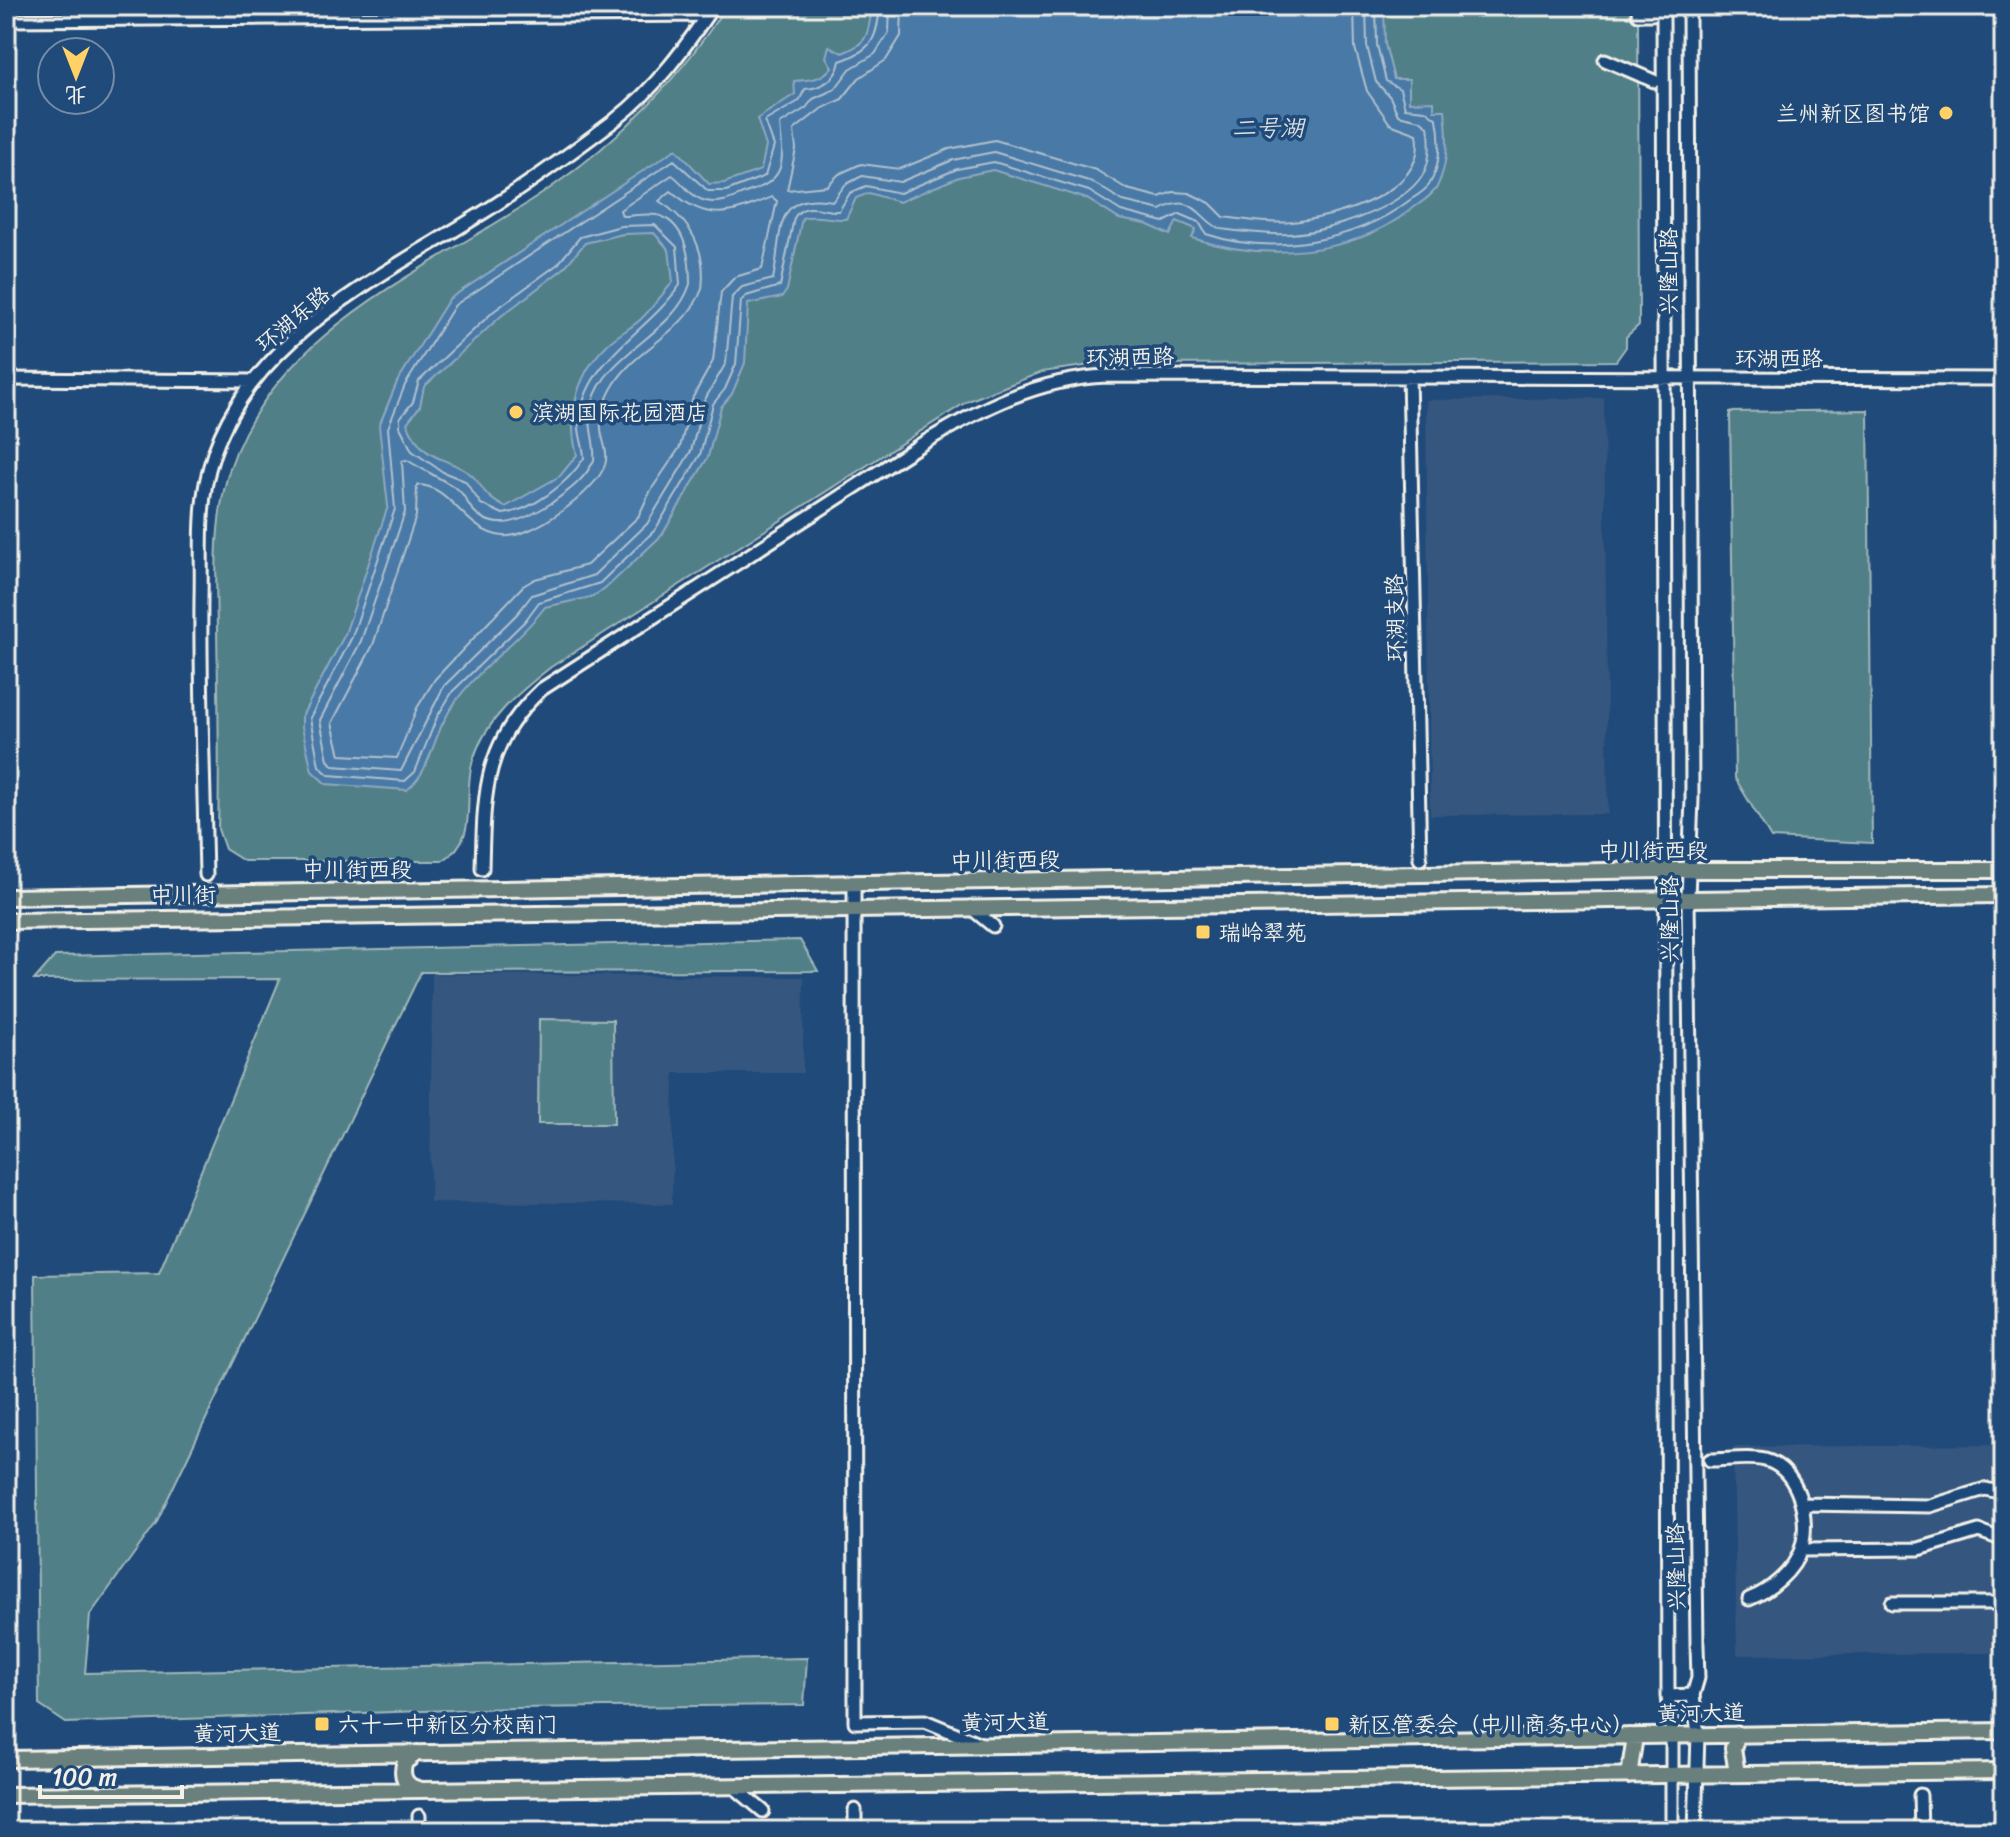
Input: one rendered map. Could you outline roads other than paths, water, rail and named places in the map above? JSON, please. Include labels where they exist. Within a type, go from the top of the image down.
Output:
[{"type":"main road","name":"中川街西段","points":[[6,897],[1666,870],[1689,873],[2004,870]]},
{"type":"main road","points":[[1741,897],[1735,888],[1742,872]]},
{"type":"main road","name":"中川街西段","points":[[361,915],[2004,895]]},
{"type":"main road","name":"中川街","points":[[6,921],[361,915]]},
{"type":"main road","name":"黄河大道","points":[[6,1759],[2004,1731]]},
{"type":"main road","points":[[1737,1774],[1733,1748],[1738,1734]]},
{"type":"main road","points":[[1629,1736],[1634,1743],[1634,1755],[1629,1776]]},
{"type":"main road","points":[[421,1753],[409,1757],[403,1768],[409,1786],[421,1790]]},
{"type":"main road","points":[[6,1795],[2004,1771]]},
{"type":"street","name":"兴隆山路","points":[[1663,6],[1668,1696],[1672,1735],[1672,1825]]},
{"type":"street","name":"兴隆山路","points":[[1689,6],[1688,377],[1692,799],[1688,897],[1698,1678],[1693,1695],[1698,1734],[1696,1825]]},
{"type":"street","points":[[6,20],[263,12],[710,10]]},
{"type":"street","name":"环湖东路","points":[[206,875],[200,646],[206,484],[234,408],[277,353],[336,308],[391,269],[493,206],[617,118],[662,77],[710,10]]},
{"type":"street","points":[[1638,14],[1652,14]]},
{"type":"street","points":[[1605,60],[1654,81]]},
{"type":"street","name":"环湖支路","points":[[1409,376],[1420,859]]},
{"type":"street","name":"环湖西路","points":[[482,869],[489,767],[508,726],[523,707],[584,661],[969,415],[1026,391],[1089,377],[2004,379]]},
{"type":"street","points":[[6,379],[254,381]]},
{"type":"street","points":[[854,884],[855,1722],[925,1721],[981,1745]]},
{"type":"street","points":[[969,907],[993,926]]},
{"type":"street","points":[[1710,1460],[1766,1460],[1793,1482],[1802,1504],[1801,1550],[1784,1576],[1749,1599]]},
{"type":"street","points":[[1802,1504],[1930,1506],[1985,1489],[2004,1493]]},
{"type":"street","points":[[1801,1550],[1919,1549],[1979,1531],[2004,1540]]},
{"type":"street","points":[[1892,1603],[2004,1603]]},
{"type":"street","points":[[1668,1696],[1693,1695]]},
{"type":"street","points":[[733,1786],[763,1811]]},
{"type":"street","points":[[1920,1795],[1921,1831]]},
{"type":"street","points":[[855,1810],[855,1831]]},
{"type":"street","points":[[419,1816],[419,1831]]},
{"type":"street","points":[[1672,1825],[1696,1825]]},
{"type":"water","name":"二号湖","points":[[873,6],[1384,6],[1385,44],[1394,79],[1409,79],[1409,102],[1434,101],[1434,110],[1445,110],[1447,140],[1444,168],[1432,194],[1385,226],[1360,238],[1304,250],[1276,252],[1219,245],[1192,238],[1196,229],[1177,221],[1170,235],[1146,224],[1119,219],[1087,199],[993,170],[959,177],[899,202],[869,193],[856,198],[846,219],[802,218],[787,290],[782,297],[748,304],[745,363],[732,394],[721,407],[708,457],[662,535],[604,590],[591,597],[545,607],[466,688],[445,719],[421,775],[407,790],[326,784],[312,771],[302,716],[345,634],[388,506],[379,426],[397,382],[449,299],[676,149],[709,184],[724,183],[761,170],[766,146],[757,119],[795,94],[794,81],[824,75],[832,67],[826,57],[829,46],[842,53],[864,40]],"holes":[[[654,233],[669,250],[673,282],[640,320],[599,354],[582,380],[574,409],[577,455],[560,476],[505,507],[491,498],[469,473],[434,456],[420,445],[407,423],[420,406],[424,387],[500,317],[563,269],[585,243],[623,234]]]},
{"type":"place","name":"兰州新区图书馆","points":[[1946,113]]},
{"type":"place","name":"滨湖国际花园酒店","points":[[516,412]]},
{"type":"place","name":"瑞岭翠苑","points":[[1203,932]]},
{"type":"place","name":"六十一中新区分校南门","points":[[322,1724]]},
{"type":"place","name":"新区管委会（中川商务中心）","points":[[1332,1724]]}]
